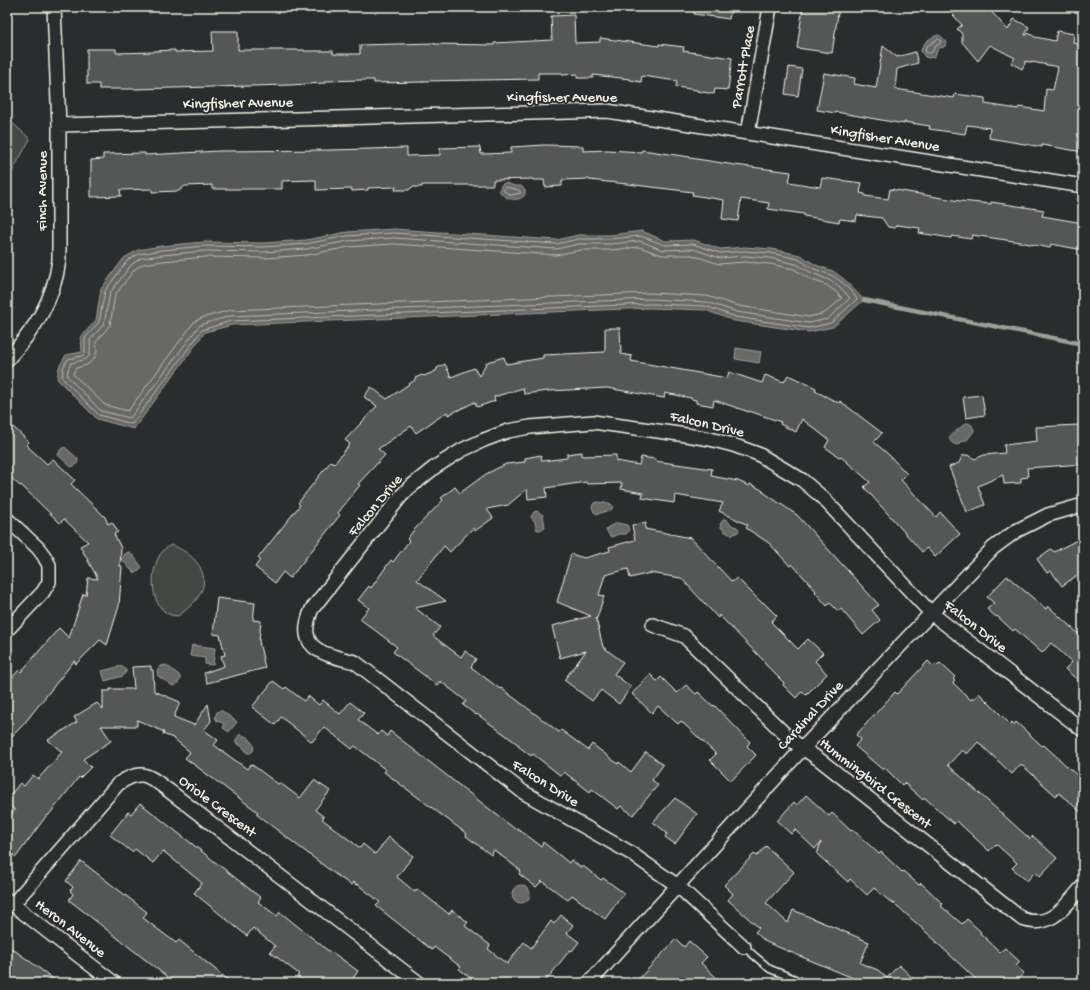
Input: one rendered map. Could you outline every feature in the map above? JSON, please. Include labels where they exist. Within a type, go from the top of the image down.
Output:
[{"type":"street","name":"Finch Avenue","points":[[7,360],[25,340],[40,317],[57,274],[59,260],[59,125],[54,7]]},
{"type":"street","name":"Parrott Place","points":[[748,133],[770,7]]},
{"type":"street","name":"Kingfisher Avenue","points":[[59,125],[607,111],[1083,186]]},
{"type":"street","name":"Falcon Drive","points":[[744,947],[678,886],[629,852],[523,792],[355,662],[323,653],[312,646],[307,637],[306,628],[307,620],[312,609],[401,496],[435,467],[462,450],[508,431],[530,426],[593,422],[710,439],[758,454],[802,480],[832,508],[931,613],[1083,730]]},
{"type":"street","name":"Cardinal Drive","points":[[589,983],[803,748],[993,548],[1016,531],[1048,515],[1083,505]]},
{"type":"street","points":[[7,519],[38,548],[44,556],[49,565],[49,582],[43,592],[7,630]]},
{"type":"street","name":"Hummingbird Crescent","points":[[653,625],[684,636],[791,740],[820,760],[1022,919],[1034,922],[1057,914],[1083,886]]},
{"type":"street","name":"Oriole Crescent","points":[[10,902],[118,784],[134,775],[143,775],[152,779],[173,793],[419,983]]},
{"type":"street","name":"Heron Avenue","points":[[10,902],[114,983]]},
{"type":"lane","points":[[744,947],[770,969],[805,983]]},
{"type":"shaded area","points":[[7,118],[30,139],[7,181]]},
{"type":"shaded area","points":[[171,545],[179,548],[193,558],[202,571],[203,578],[203,586],[200,594],[190,606],[178,616],[167,613],[160,606],[155,596],[153,584],[157,560],[163,551]]},
{"type":"water","points":[[938,35],[944,38],[946,44],[944,47],[939,48],[934,57],[925,57],[921,51],[923,45]]},
{"type":"water","points":[[506,183],[521,186],[525,190],[525,195],[519,199],[507,198],[499,190],[502,184]]},
{"type":"water","points":[[394,229],[557,240],[578,235],[610,235],[642,231],[665,241],[694,240],[720,249],[745,247],[772,249],[800,255],[816,265],[833,271],[844,279],[864,300],[833,327],[809,332],[735,321],[705,310],[650,308],[232,325],[205,332],[134,429],[97,419],[57,379],[59,367],[66,355],[82,352],[81,337],[96,320],[101,289],[124,258],[138,250],[161,246],[204,242],[264,243],[306,240],[347,232]]},
{"type":"water","points":[[736,348],[761,352],[759,363],[735,359]]},
{"type":"water","points":[[966,423],[972,425],[974,431],[967,440],[960,442],[958,445],[953,443],[949,437]]},
{"type":"water","points":[[65,447],[78,459],[74,466],[71,467],[58,455],[61,449]]},
{"type":"water","points":[[599,502],[611,504],[613,507],[611,510],[597,514],[594,512],[592,507],[594,503]]},
{"type":"water","points":[[537,511],[543,515],[545,527],[540,530],[537,530],[535,522],[531,517],[534,512]]},
{"type":"water","points":[[724,519],[731,525],[737,527],[739,530],[738,532],[732,535],[724,531],[720,524]]},
{"type":"water","points":[[617,523],[627,525],[629,528],[628,531],[626,534],[618,534],[612,537],[606,530],[608,527]]},
{"type":"water","points":[[130,552],[142,567],[134,573],[121,559],[126,553]]},
{"type":"water","points":[[192,645],[215,648],[213,665],[205,664],[205,658],[190,656]]},
{"type":"water","points":[[166,665],[179,675],[181,679],[176,685],[173,686],[158,676],[157,671],[161,666]]},
{"type":"water","points":[[121,666],[126,670],[123,676],[105,681],[102,671]]},
{"type":"water","points":[[221,710],[237,722],[229,732],[223,728],[223,723],[217,721],[215,717],[217,712]]},
{"type":"water","points":[[240,734],[249,738],[254,746],[253,751],[250,753],[247,753],[243,747],[236,743],[236,740]]},
{"type":"water","points":[[521,885],[527,888],[530,894],[527,900],[521,903],[515,900],[512,894],[515,888]]},
{"type":"building","points":[[694,7],[731,7],[729,19],[694,14]]},
{"type":"building","points":[[803,7],[839,7],[832,53],[797,48]]},
{"type":"building","points":[[946,7],[987,7],[1008,30],[1014,19],[1029,27],[1025,35],[1028,33],[1035,37],[1055,41],[1057,31],[1074,34],[1073,43],[1083,45],[1083,152],[989,138],[990,128],[967,125],[965,134],[929,129],[930,126],[904,122],[904,124],[817,110],[824,73],[855,78],[854,84],[876,88],[883,46],[897,57],[915,52],[918,63],[897,69],[895,89],[954,98],[955,94],[985,98],[985,104],[1044,111],[1046,89],[1053,90],[1058,67],[1026,61],[1022,69],[1011,63],[1015,58],[990,45],[978,61],[962,42],[962,34],[957,29],[962,25]]},
{"type":"building","points":[[574,15],[575,43],[600,42],[600,38],[659,46],[659,44],[684,47],[683,51],[732,58],[728,90],[715,89],[714,94],[676,87],[677,81],[642,76],[641,82],[630,79],[593,75],[593,78],[577,78],[577,74],[562,75],[562,73],[538,73],[538,79],[374,83],[374,80],[361,80],[325,81],[325,83],[290,85],[134,89],[99,89],[99,84],[87,84],[87,49],[116,49],[116,53],[175,50],[175,52],[213,51],[212,31],[238,31],[238,50],[304,50],[333,51],[333,54],[360,54],[360,45],[434,43],[494,45],[494,43],[552,40],[551,16]]},
{"type":"building","points":[[789,67],[802,69],[798,96],[785,94]]},
{"type":"building","points":[[545,145],[583,146],[583,151],[608,150],[641,152],[642,150],[735,165],[791,172],[789,182],[820,187],[822,178],[862,183],[860,193],[865,194],[865,196],[888,199],[890,189],[960,201],[991,204],[991,202],[1044,210],[1042,216],[1083,223],[1083,250],[1051,244],[1050,248],[972,235],[971,239],[952,236],[951,238],[919,233],[920,228],[897,225],[894,228],[888,227],[882,218],[857,215],[856,221],[840,219],[839,222],[804,216],[804,214],[768,209],[769,203],[741,199],[738,221],[722,219],[724,200],[692,195],[693,192],[589,179],[562,180],[562,186],[545,187],[544,180],[533,179],[493,180],[493,185],[422,185],[422,187],[412,187],[409,190],[395,190],[396,187],[368,188],[368,190],[352,191],[352,189],[316,190],[316,180],[282,181],[282,189],[212,189],[212,185],[185,186],[179,191],[152,192],[152,189],[120,190],[121,196],[91,197],[91,160],[103,159],[103,154],[145,153],[145,155],[219,151],[407,148],[407,156],[440,155],[440,148],[480,147],[481,154],[511,153],[511,147]]},
{"type":"building","points":[[605,328],[620,328],[621,354],[632,356],[631,361],[727,378],[729,372],[762,383],[765,375],[784,382],[788,375],[816,388],[815,391],[839,403],[840,401],[882,433],[874,442],[907,474],[901,480],[936,517],[940,512],[960,534],[935,557],[927,548],[922,552],[864,487],[870,482],[840,456],[839,457],[825,447],[829,440],[802,419],[796,432],[780,424],[781,422],[714,400],[713,406],[696,403],[696,400],[691,398],[665,393],[664,398],[607,388],[548,391],[524,394],[523,388],[494,397],[495,401],[477,407],[475,402],[448,415],[447,412],[416,433],[411,426],[378,449],[385,455],[358,484],[360,485],[338,513],[340,515],[290,578],[283,572],[275,583],[255,567],[260,560],[258,558],[300,505],[298,503],[331,461],[334,464],[350,444],[345,440],[377,406],[364,397],[371,387],[387,399],[415,380],[415,378],[436,371],[437,368],[445,364],[451,377],[474,368],[479,376],[487,362],[504,357],[506,364],[543,358],[543,355],[605,352]]},
{"type":"building","points":[[982,395],[985,415],[966,418],[963,397]]},
{"type":"building","points":[[7,421],[29,442],[26,445],[47,464],[53,459],[75,480],[71,484],[105,517],[108,524],[112,522],[118,532],[114,534],[121,548],[120,566],[122,566],[119,606],[107,645],[100,640],[76,664],[74,661],[23,725],[7,741],[7,683],[19,670],[21,672],[59,628],[69,638],[83,594],[86,595],[88,578],[98,579],[80,546],[88,542],[64,519],[60,523],[21,485],[20,486],[7,474]]},
{"type":"building","points":[[1079,425],[1080,427],[1083,427],[1083,464],[1027,468],[1028,477],[1021,478],[1021,483],[1004,484],[1003,475],[978,486],[985,505],[967,512],[949,467],[959,463],[962,456],[968,455],[975,459],[984,455],[1005,453],[1004,445],[1037,441],[1036,427]]},
{"type":"building","points":[[582,452],[582,456],[616,455],[616,461],[639,465],[641,457],[655,459],[655,461],[712,469],[711,476],[738,481],[749,486],[750,484],[764,491],[763,492],[797,515],[879,605],[872,610],[880,620],[863,635],[841,609],[838,611],[830,603],[827,606],[792,564],[790,566],[769,543],[746,528],[748,525],[719,511],[723,503],[675,495],[674,503],[642,498],[643,493],[621,489],[622,483],[587,484],[586,482],[546,488],[547,497],[528,499],[527,489],[508,505],[487,509],[493,518],[475,531],[473,528],[450,552],[444,546],[417,580],[446,601],[415,608],[440,627],[433,636],[461,657],[465,651],[476,659],[471,667],[559,732],[561,730],[588,750],[592,744],[631,772],[646,752],[663,765],[652,780],[658,785],[633,815],[621,806],[618,809],[592,789],[590,792],[564,772],[561,776],[533,754],[531,756],[518,746],[519,745],[463,705],[466,701],[440,681],[437,685],[393,652],[397,647],[360,619],[369,608],[358,600],[369,586],[371,588],[391,560],[393,562],[409,541],[407,539],[413,531],[443,500],[441,498],[455,487],[460,493],[486,474],[506,464],[525,462],[525,458],[541,455],[542,461],[567,458],[567,454]]},
{"type":"building","points":[[646,523],[645,529],[691,538],[732,582],[737,578],[777,616],[771,622],[798,649],[808,639],[823,653],[815,661],[827,674],[806,695],[802,691],[796,698],[783,685],[784,683],[764,663],[765,662],[719,615],[718,618],[681,578],[650,573],[630,578],[628,569],[605,575],[599,595],[604,596],[596,618],[603,647],[623,662],[614,674],[631,687],[619,704],[601,690],[592,701],[564,680],[586,651],[560,658],[552,626],[591,616],[557,602],[571,554],[584,558],[610,551],[609,547],[635,540],[632,525]]},
{"type":"building","points":[[1083,537],[1083,571],[1062,586],[1051,571],[1047,573],[1037,559],[1051,549],[1054,552]]},
{"type":"building","points":[[1007,576],[1046,609],[1048,606],[1083,638],[1083,685],[1065,669],[1072,662],[1051,643],[1042,653],[1015,629],[1013,631],[987,609],[994,603],[987,597]]},
{"type":"building","points":[[217,598],[255,603],[253,620],[261,621],[259,641],[265,668],[207,683],[204,673],[224,666],[221,656],[225,655],[220,635],[213,634]]},
{"type":"building","points":[[928,661],[933,666],[940,663],[955,677],[953,679],[955,681],[953,683],[971,700],[973,698],[974,699],[979,693],[1010,724],[1012,722],[1014,725],[1016,722],[1042,746],[1044,745],[1083,781],[1083,814],[1059,793],[1056,796],[1021,764],[1012,774],[978,742],[967,754],[962,750],[948,765],[1030,839],[1033,836],[1057,858],[1040,876],[1035,872],[1027,881],[1012,868],[1017,863],[996,844],[989,851],[957,821],[954,824],[925,798],[923,800],[904,783],[902,785],[885,768],[883,770],[855,746],[861,739],[856,735],[895,692],[897,694]]},
{"type":"building","points":[[151,666],[151,670],[153,670],[154,691],[180,702],[174,717],[194,725],[208,704],[211,721],[204,730],[218,740],[214,745],[247,769],[251,764],[300,798],[314,780],[330,791],[315,810],[324,817],[322,819],[360,848],[363,844],[375,854],[389,837],[413,856],[397,877],[415,892],[417,889],[449,914],[452,910],[468,922],[465,926],[490,945],[488,949],[507,964],[524,942],[531,948],[551,921],[554,924],[561,915],[573,925],[567,933],[579,942],[572,951],[570,950],[544,983],[477,983],[459,969],[461,967],[434,947],[432,950],[376,906],[380,902],[357,884],[356,885],[353,882],[351,885],[335,874],[256,814],[258,812],[185,758],[190,752],[173,738],[163,734],[164,732],[137,720],[137,726],[101,726],[111,741],[83,759],[91,767],[80,778],[79,777],[48,816],[47,815],[16,857],[7,850],[7,819],[15,810],[7,803],[7,799],[20,783],[24,786],[33,775],[38,779],[62,752],[48,740],[77,722],[74,717],[97,703],[103,709],[103,691],[110,691],[110,689],[134,689],[132,667]]},
{"type":"building","points":[[650,674],[657,681],[661,677],[677,693],[686,685],[696,694],[698,692],[713,706],[714,705],[750,742],[747,746],[756,755],[731,781],[710,760],[716,754],[681,721],[678,724],[658,706],[652,713],[632,694]]},
{"type":"building","points":[[273,681],[284,689],[286,687],[304,701],[308,696],[319,705],[323,700],[340,714],[350,702],[364,713],[358,720],[378,735],[381,731],[387,736],[390,731],[515,829],[517,828],[541,846],[543,842],[569,863],[571,860],[582,868],[583,866],[601,880],[603,878],[624,893],[605,919],[572,895],[568,900],[542,881],[536,887],[519,874],[521,871],[494,850],[491,855],[466,836],[467,834],[384,772],[386,770],[355,746],[352,749],[324,727],[312,742],[281,717],[275,725],[252,707]]},
{"type":"building","points":[[806,795],[829,816],[832,813],[851,831],[852,829],[879,854],[881,852],[902,872],[903,871],[919,885],[921,883],[943,904],[941,906],[962,924],[967,919],[1000,952],[1005,948],[1020,962],[1016,966],[1024,973],[1014,983],[980,983],[894,903],[893,904],[874,888],[867,895],[850,879],[848,882],[817,854],[821,842],[815,849],[795,830],[791,834],[777,821],[794,802],[797,805]]},
{"type":"building","points":[[675,798],[697,814],[675,844],[665,837],[667,833],[653,822]]},
{"type":"building","points":[[140,803],[261,898],[258,902],[277,916],[280,912],[331,953],[332,952],[358,971],[350,983],[305,983],[297,976],[299,974],[270,952],[275,946],[253,928],[247,936],[194,893],[202,883],[163,851],[153,863],[135,849],[132,852],[110,835],[128,812],[131,814]]},
{"type":"building","points":[[766,846],[794,872],[766,903],[788,923],[793,910],[869,942],[860,963],[878,970],[887,978],[899,965],[918,983],[865,983],[766,942],[755,932],[759,928],[728,900],[733,894],[724,885],[754,854],[757,856]]},
{"type":"building","points":[[81,861],[147,912],[143,918],[176,943],[179,940],[232,983],[175,983],[69,900],[73,894],[70,891],[73,887],[66,881]]},
{"type":"building","points":[[676,939],[684,947],[689,941],[707,957],[701,963],[722,983],[635,983]]},
{"type":"building","points":[[7,945],[28,960],[59,983],[7,983]]},
{"type":"waterway","points":[[864,300],[1083,344]]}]
